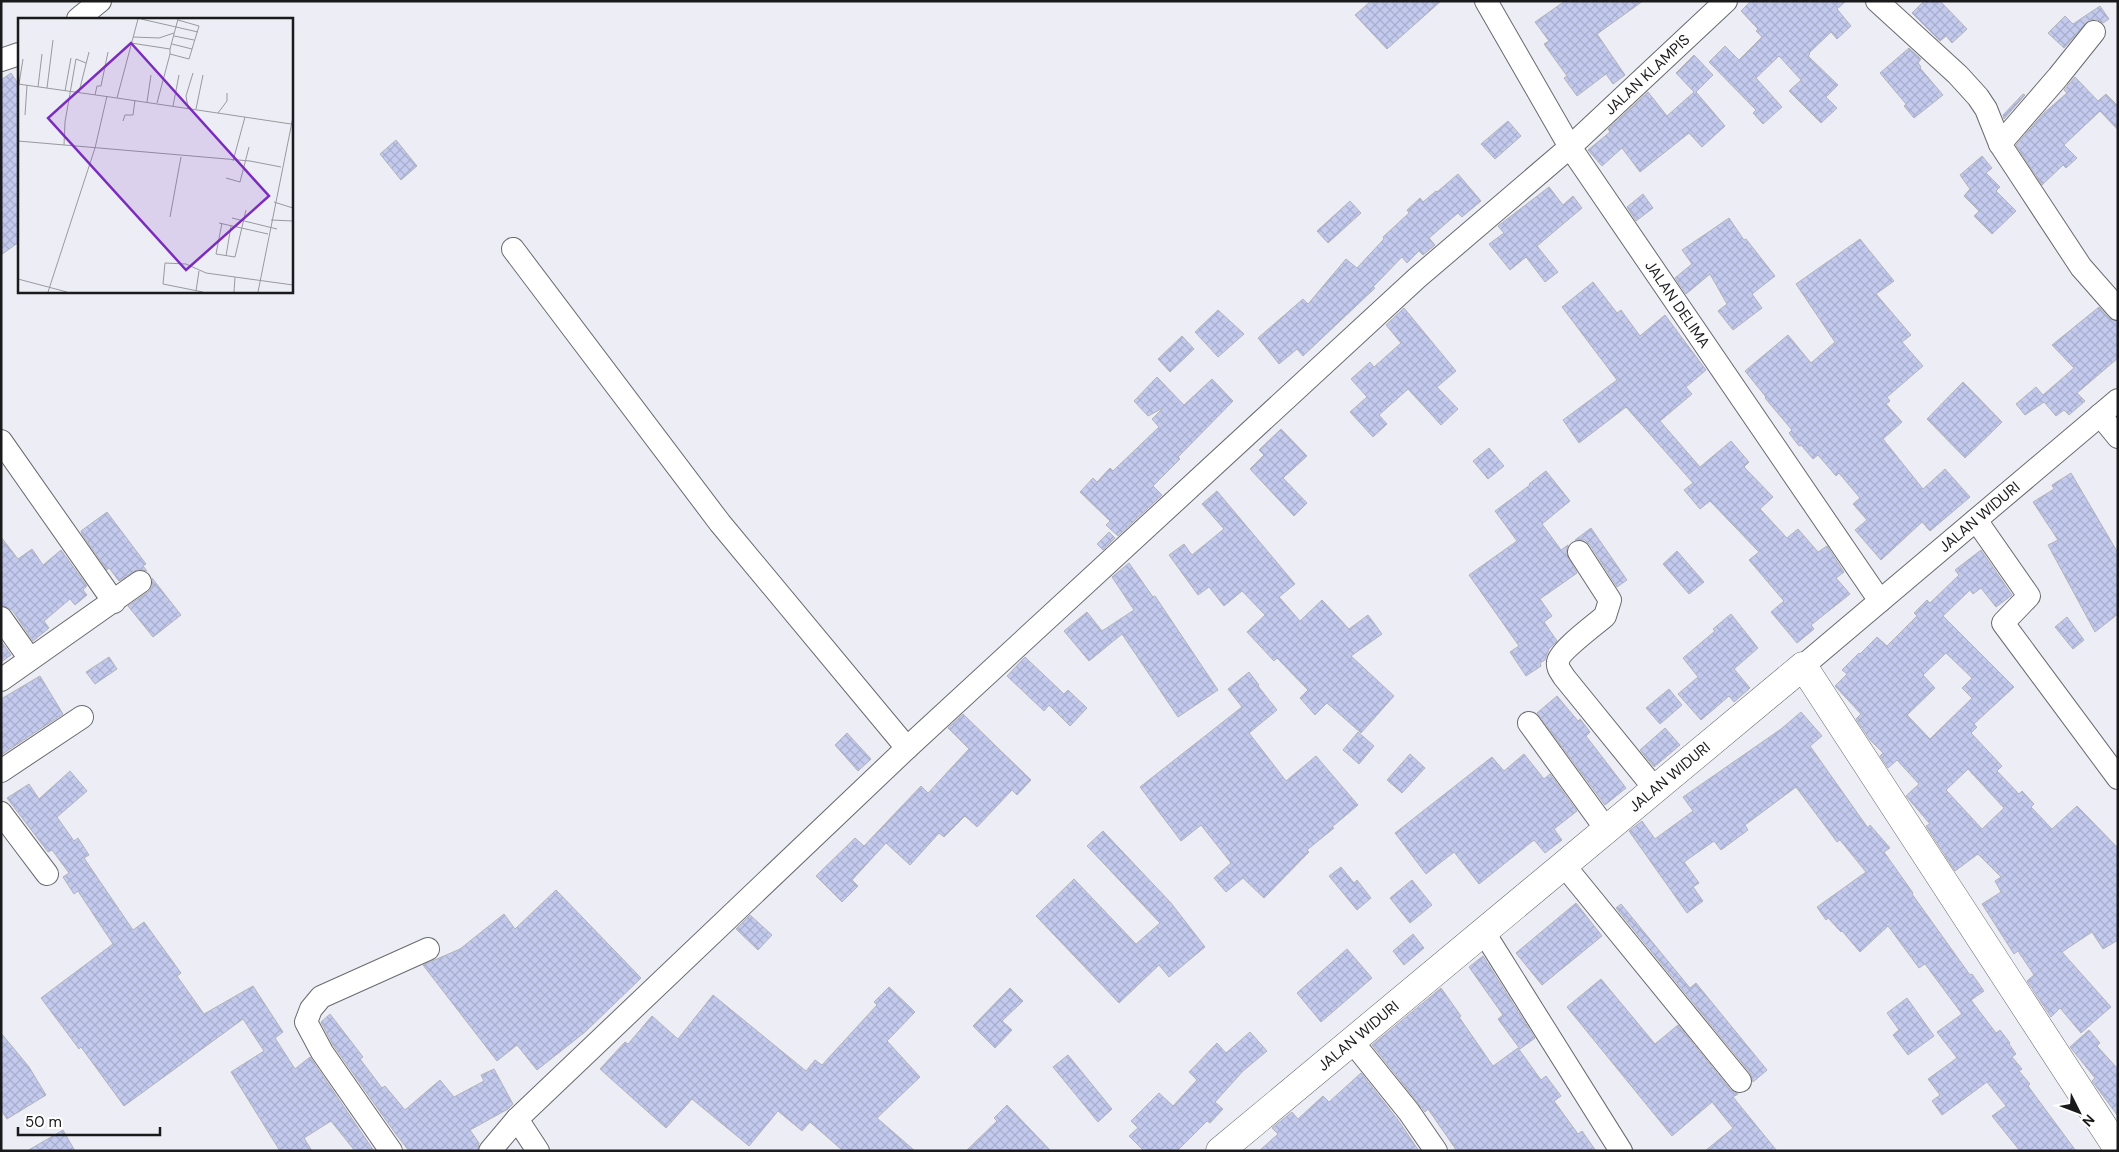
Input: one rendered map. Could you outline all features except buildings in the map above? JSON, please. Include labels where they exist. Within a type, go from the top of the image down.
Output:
[{"type":"main road","name":"JALAN WIDURI","points":[[1230,1148],[1351,1040],[1803,666]]},
{"type":"main road","points":[[1803,666],[2118,1149]]},
{"type":"street","points":[[79,18],[100,1]]},
{"type":"street","name":"JALAN DELIMA","points":[[1486,1],[1570,147],[1880,601]]},
{"type":"street","name":"JALAN KLAMPIS","points":[[490,1151],[517,1119],[907,748],[1417,278],[1570,147],[1726,1]]},
{"type":"street","points":[[1877,1],[1958,75],[1978,97],[1986,108],[2000,144],[2081,267],[2118,309]]},
{"type":"street","points":[[2000,144],[2094,32]]},
{"type":"street","points":[[1,60],[18,54]]},
{"type":"street","points":[[513,249],[720,523],[907,748]]},
{"type":"street","name":"JALAN WIDURI","points":[[1803,666],[2118,400]]},
{"type":"street","points":[[2100,415],[2118,437]]},
{"type":"street","points":[[1,441],[114,602]]},
{"type":"street","points":[[1976,520],[2029,596],[2003,623],[2118,778]]},
{"type":"street","points":[[1579,552],[1610,600],[1609,608],[1606,616],[1566,651],[1558,660],[1557,665],[1564,677],[1655,789]]},
{"type":"street","points":[[1,680],[140,582]]},
{"type":"street","points":[[1,618],[30,659]]},
{"type":"street","points":[[1,771],[82,717]]},
{"type":"street","points":[[1528,723],[1606,829]]},
{"type":"street","points":[[1,813],[47,874]]},
{"type":"street","points":[[1563,864],[1740,1080]]},
{"type":"street","points":[[1483,931],[1621,1151]]},
{"type":"street","points":[[391,1151],[322,1052],[306,1022],[311,1009],[321,997],[428,949]]},
{"type":"street","points":[[1351,1040],[1409,1112],[1436,1151]]},
{"type":"street","points":[[517,1119],[538,1151]]}]
